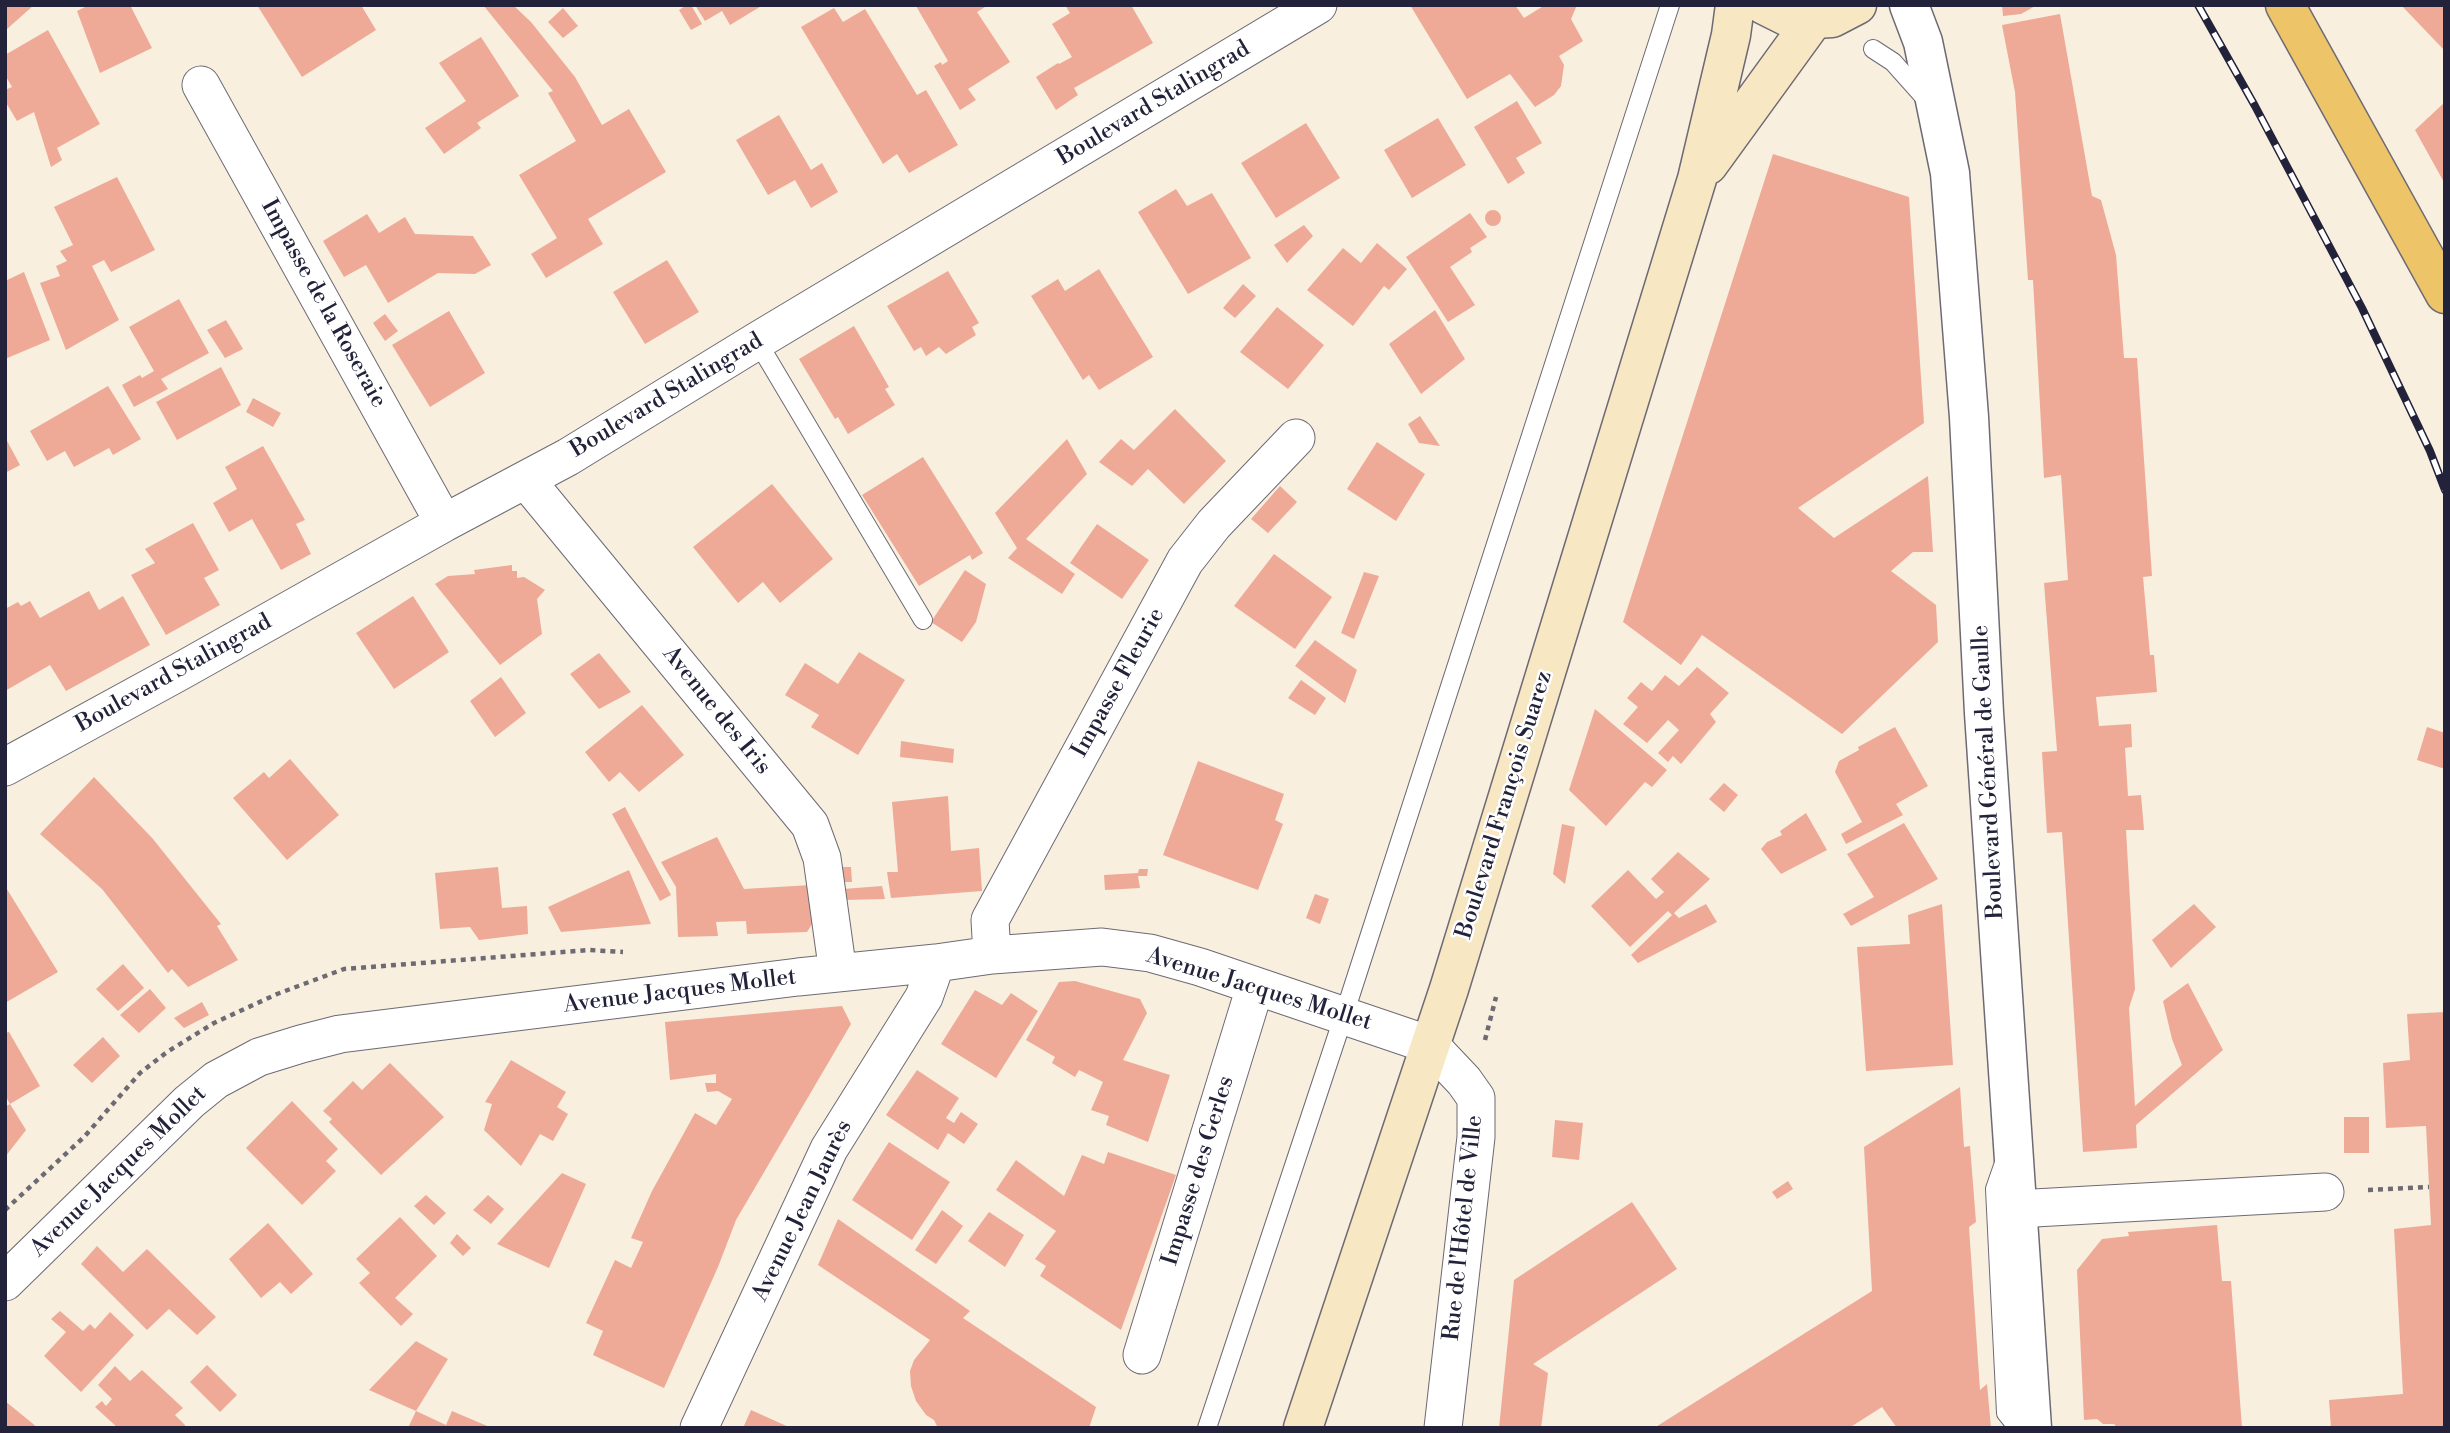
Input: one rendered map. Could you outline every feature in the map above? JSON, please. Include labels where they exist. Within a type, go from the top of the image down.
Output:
[{"type":"main road","name":"Boulevard François Suarez","points":[[1303,1428],[1430,1045],[1697,179],[1731,35],[1735,5]]},
{"type":"main road","points":[[1764,5],[1790,18],[1814,19],[1832,18],[1857,5]]},
{"type":"main road","points":[[2285,5],[2445,294]]},
{"type":"main road","name":"Boulevard François Suarez","points":[[1697,179],[1814,19]]},
{"type":"street","name":"Boulevard Stalingrad","points":[[5,767],[568,457],[1318,5]]},
{"type":"street","name":"Boulevard Général de Gaulle","points":[[1909,5],[1923,43],[1950,173],[1969,417],[1984,713],[2032,1428]]},
{"type":"street","name":"Impasse de la Roseraie","points":[[201,85],[444,523]]},
{"type":"street","name":"Impasse Fleurie","points":[[992,955],[990,920],[1185,561],[1207,533],[1296,438]]},
{"type":"street","name":"Avenue des Iris","points":[[526,480],[810,825],[822,858],[838,973]]},
{"type":"street","name":"Avenue Jacques Mollet","points":[[5,1282],[189,1102],[216,1080],[259,1057],[340,1034],[992,955],[1102,947],[1150,953],[1430,1045]]},
{"type":"street","name":"Avenue Jean Jaurès","points":[[699,1428],[829,1149],[924,997],[936,963]]},
{"type":"street","name":"Impasse des Gerles","points":[[1142,1355],[1255,987]]},
{"type":"street","name":"Rue de l'Hôtel de Ville","points":[[1430,1045],[1464,1080],[1476,1098],[1476,1137],[1443,1428]]},
{"type":"street","points":[[2016,1209],[2325,1192]]},
{"type":"lane","points":[[1207,1428],[1344,1015],[1670,5]]},
{"type":"lane","name":"Boulevard Général de Gaulle","points":[[1873,49],[1894,62],[1912,80],[1937,118]]},
{"type":"lane","points":[[757,341],[923,620]]},
{"type":"lane","points":[[2012,1140],[1995,1189],[2006,1413],[2018,1428]]},
{"type":"path","points":[[2325,1192],[2429,1187]]},
{"type":"building","points":[[5,5],[34,5],[7,29]]},
{"type":"building","points":[[89,5],[130,5],[152,48],[100,73],[77,11]]},
{"type":"building","points":[[257,5],[361,5],[376,30],[302,77]]},
{"type":"building","points":[[483,5],[513,5],[531,22],[575,77],[602,125],[629,109],[666,172],[588,219],[603,244],[546,278],[531,254],[557,238],[519,175],[576,141],[548,93],[553,91]]},
{"type":"building","points":[[691,5],[702,24],[691,30],[679,10]]},
{"type":"building","points":[[695,5],[763,5],[730,25],[722,11],[705,21]]},
{"type":"building","points":[[917,5],[984,5],[985,7],[977,12],[1010,62],[968,89],[976,100],[960,110],[934,66],[948,61]]},
{"type":"building","points":[[1065,5],[1131,5],[1153,43],[1074,88],[1078,95],[1056,110],[1036,77],[1072,57],[1052,24],[1070,13]]},
{"type":"building","points":[[1410,5],[1515,5],[1524,18],[1545,5],[1577,5],[1571,19],[1583,41],[1559,56],[1564,65],[1561,86],[1554,95],[1535,107],[1510,74],[1467,99]]},
{"type":"building","points":[[2002,5],[2037,5],[2021,14],[2003,16]]},
{"type":"building","points":[[2401,5],[2445,5],[2445,51]]},
{"type":"building","points":[[563,8],[578,26],[563,38],[548,22]]},
{"type":"building","points":[[834,8],[843,22],[865,9],[917,95],[926,90],[958,145],[909,173],[897,154],[883,164],[801,27]]},
{"type":"building","points":[[2060,14],[2092,196],[2101,200],[2116,255],[2124,358],[2137,358],[2152,576],[2143,577],[2150,655],[2154,655],[2157,692],[2096,697],[2099,726],[2131,724],[2132,747],[2125,748],[2128,796],[2141,795],[2144,830],[2126,830],[2135,989],[2129,1008],[2135,1106],[2182,1065],[2172,1039],[2163,1001],[2188,983],[2223,1050],[2136,1125],[2137,1148],[2083,1152],[2062,832],[2047,833],[2042,752],[2057,751],[2044,583],[2068,580],[2061,475],[2044,478],[2033,280],[2028,280],[2015,92],[2002,25]]},
{"type":"building","points":[[48,30],[100,124],[57,148],[62,160],[51,167],[34,112],[17,121],[5,101],[5,90],[12,87],[5,75],[5,55]]},
{"type":"building","points":[[481,37],[519,96],[477,123],[481,128],[444,154],[425,128],[466,101],[439,63]]},
{"type":"building","points":[[1517,101],[1542,143],[1516,158],[1525,173],[1508,184],[1474,127]]},
{"type":"building","points":[[2445,102],[2445,184],[2415,130]]},
{"type":"building","points":[[779,115],[811,170],[822,163],[838,192],[811,208],[795,180],[768,195],[736,140]]},
{"type":"building","points":[[1438,118],[1466,165],[1412,198],[1384,150]]},
{"type":"building","points":[[1306,123],[1340,178],[1276,218],[1241,163]]},
{"type":"building","points":[[1773,154],[1909,197],[1924,423],[1798,508],[1834,538],[1928,476],[1933,552],[1913,552],[1891,571],[1936,605],[1938,642],[1842,734],[1702,635],[1681,665],[1623,622]]},
{"type":"building","points":[[117,177],[155,250],[111,272],[104,260],[92,266],[119,320],[66,350],[40,283],[60,276],[56,266],[67,261],[60,251],[73,245],[54,207]]},
{"type":"building","points":[[1176,189],[1187,206],[1212,193],[1251,258],[1188,294],[1138,212]]},
{"type":"building","points":[[1493,210],[1499,212],[1499,224],[1493,226],[1487,224],[1485,218],[1487,212]]},
{"type":"building","points":[[1470,213],[1487,237],[1470,248],[1472,252],[1450,267],[1475,305],[1448,322],[1406,257]]},
{"type":"building","points":[[367,214],[379,233],[405,217],[415,234],[473,236],[491,265],[475,274],[438,273],[388,303],[366,265],[344,277],[323,241]]},
{"type":"building","points":[[1304,225],[1313,236],[1287,263],[1274,245]]},
{"type":"building","points":[[1377,243],[1407,269],[1389,290],[1384,286],[1353,326],[1307,290],[1343,248],[1361,263]]},
{"type":"building","points":[[667,260],[699,312],[645,344],[613,292]]},
{"type":"building","points":[[1099,269],[1153,357],[1099,390],[1089,375],[1083,380],[1031,296],[1058,279],[1065,291]]},
{"type":"building","points":[[948,271],[979,323],[972,327],[976,335],[946,354],[939,347],[926,356],[921,347],[914,351],[887,306]]},
{"type":"building","points":[[24,272],[50,340],[5,359],[5,281]]},
{"type":"building","points":[[1243,284],[1256,296],[1235,318],[1223,308]]},
{"type":"building","points":[[179,299],[209,353],[161,379],[168,389],[134,407],[122,385],[154,371],[129,327]]},
{"type":"building","points":[[1277,307],[1324,345],[1288,389],[1240,352]]},
{"type":"building","points":[[1435,310],[1465,359],[1421,394],[1389,344]]},
{"type":"building","points":[[449,311],[485,373],[430,407],[392,345]]},
{"type":"building","points":[[385,314],[398,331],[385,341],[373,323]]},
{"type":"building","points":[[226,320],[243,349],[225,358],[207,330]]},
{"type":"building","points":[[854,326],[889,387],[885,389],[895,405],[848,434],[838,417],[835,419],[799,359]]},
{"type":"building","points":[[221,367],[241,405],[177,440],[156,402]]},
{"type":"building","points":[[108,386],[141,439],[113,455],[109,448],[74,467],[65,451],[47,461],[30,431]]},
{"type":"building","points":[[253,398],[281,413],[273,427],[246,412]]},
{"type":"building","points":[[1175,409],[1226,461],[1184,504],[1148,469],[1132,486],[1099,462],[1121,439],[1134,450]]},
{"type":"building","points":[[1420,416],[1440,446],[1419,443],[1408,424]]},
{"type":"building","points":[[5,437],[20,465],[5,473]]},
{"type":"building","points":[[1067,439],[1087,474],[1026,539],[1075,574],[1062,594],[1008,558],[1017,548],[995,513]]},
{"type":"building","points":[[1377,442],[1425,474],[1396,521],[1347,489]]},
{"type":"building","points":[[263,446],[305,520],[296,524],[311,554],[281,570],[252,519],[229,532],[213,503],[237,489],[225,467]]},
{"type":"building","points":[[923,457],[983,553],[972,560],[970,555],[919,586],[862,495]]},
{"type":"building","points":[[772,484],[833,559],[780,603],[763,582],[738,603],[693,547]]},
{"type":"building","points":[[1280,486],[1297,502],[1268,533],[1251,519]]},
{"type":"building","points":[[193,523],[219,570],[204,578],[220,605],[166,635],[131,575],[155,563],[145,549]]},
{"type":"building","points":[[1097,524],[1149,560],[1122,599],[1070,563]]},
{"type":"building","points":[[1274,554],[1332,597],[1295,649],[1234,606]]},
{"type":"building","points":[[512,565],[512,571],[517,571],[517,578],[524,577],[545,590],[537,599],[542,634],[500,665],[435,584],[448,576],[475,574],[474,570]]},
{"type":"building","points":[[965,570],[986,584],[976,622],[962,642],[931,622]]},
{"type":"building","points":[[1364,572],[1379,576],[1354,639],[1341,633]]},
{"type":"building","points":[[89,591],[99,610],[123,596],[150,645],[66,691],[50,665],[5,691],[5,609],[18,602],[21,606],[30,601],[40,618]]},
{"type":"building","points":[[413,596],[449,652],[394,689],[356,633]]},
{"type":"building","points":[[1315,640],[1357,670],[1345,703],[1295,666]]},
{"type":"building","points":[[859,652],[905,680],[858,755],[811,727],[819,715],[785,695],[805,663],[838,684]]},
{"type":"building","points":[[599,653],[631,692],[599,709],[570,674]]},
{"type":"building","points":[[1697,667],[1729,693],[1710,714],[1716,722],[1681,764],[1673,756],[1668,762],[1658,753],[1679,730],[1668,720],[1647,743],[1623,724],[1638,707],[1627,698],[1641,682],[1652,691],[1665,675],[1679,686]]},
{"type":"building","points":[[501,677],[526,713],[495,737],[470,701]]},
{"type":"building","points":[[1301,680],[1326,698],[1315,715],[1288,698]]},
{"type":"building","points":[[642,705],[684,755],[639,792],[620,772],[609,782],[585,752]]},
{"type":"building","points":[[1595,709],[1667,770],[1652,787],[1645,782],[1606,826],[1569,790]]},
{"type":"building","points":[[1895,727],[1928,786],[1896,804],[1903,815],[1846,844],[1841,834],[1862,822],[1835,772],[1839,761],[1859,750],[1858,747]]},
{"type":"building","points":[[2427,727],[2445,733],[2445,769],[2417,760]]},
{"type":"building","points":[[901,741],[954,749],[953,763],[900,757]]},
{"type":"building","points":[[290,759],[339,815],[287,860],[233,798],[264,772],[269,778]]},
{"type":"building","points":[[1198,761],[1284,794],[1275,820],[1283,824],[1258,890],[1163,855]]},
{"type":"building","points":[[94,777],[153,839],[221,924],[217,926],[238,960],[188,987],[172,969],[168,973],[102,889],[40,834]]},
{"type":"building","points":[[1724,783],[1738,795],[1724,812],[1709,799]]},
{"type":"building","points":[[948,796],[951,851],[979,848],[982,891],[891,898],[887,872],[898,872],[892,802]]},
{"type":"building","points":[[625,807],[671,895],[660,901],[612,814]]},
{"type":"building","points":[[1806,813],[1827,850],[1781,874],[1761,849],[1767,842],[1782,835],[1780,831]]},
{"type":"building","points":[[1904,823],[1938,879],[1851,926],[1843,914],[1874,897],[1847,854]]},
{"type":"building","points":[[1562,824],[1575,827],[1565,884],[1553,874]]},
{"type":"building","points":[[717,837],[744,889],[811,885],[812,924],[807,932],[747,934],[746,921],[716,922],[718,936],[678,937],[676,887],[661,862]]},
{"type":"building","points":[[1678,852],[1710,879],[1674,913],[1679,918],[1706,904],[1717,922],[1638,963],[1631,955],[1672,915],[1668,911],[1630,947],[1591,906],[1628,870],[1656,899],[1664,892],[1651,879]]},
{"type":"building","points":[[498,867],[502,908],[527,906],[528,934],[479,940],[470,927],[440,929],[435,873]]},
{"type":"building","points":[[842,867],[851,867],[852,882],[842,882]]},
{"type":"building","points":[[1139,869],[1148,869],[1147,876],[1138,876],[1140,888],[1105,890],[1104,875],[1138,873]]},
{"type":"building","points":[[629,870],[651,924],[561,932],[548,907]]},
{"type":"building","points":[[5,886],[58,972],[5,1003]]},
{"type":"building","points":[[882,886],[885,899],[844,900],[843,889]]},
{"type":"building","points":[[1315,894],[1329,899],[1320,924],[1306,918]]},
{"type":"building","points":[[1942,904],[1953,1065],[1866,1071],[1857,947],[1910,944],[1908,915]]},
{"type":"building","points":[[2194,904],[2216,927],[2171,968],[2152,940]]},
{"type":"building","points":[[123,964],[144,988],[118,1011],[96,989]]},
{"type":"building","points":[[1075,981],[1140,999],[1147,1013],[1123,1060],[1170,1075],[1148,1142],[1106,1125],[1109,1116],[1091,1110],[1103,1082],[1079,1070],[1075,1077],[1052,1063],[1055,1057],[1026,1040],[1059,982]]},
{"type":"building","points":[[150,989],[166,1008],[139,1033],[120,1015]]},
{"type":"building","points":[[975,990],[1002,1005],[1011,993],[1038,1011],[996,1078],[941,1044]]},
{"type":"building","points":[[202,1002],[209,1015],[184,1028],[174,1018]]},
{"type":"building","points":[[842,1006],[851,1024],[736,1220],[664,1388],[593,1355],[603,1331],[586,1323],[615,1260],[631,1268],[643,1242],[631,1238],[652,1191],[695,1113],[716,1125],[732,1099],[718,1091],[707,1092],[705,1083],[716,1083],[716,1074],[670,1080],[665,1022]]},
{"type":"building","points":[[2445,1012],[2445,1428],[2331,1428],[2329,1400],[2403,1394],[2394,1229],[2431,1225],[2426,1126],[2386,1128],[2383,1063],[2410,1060],[2407,1014]]},
{"type":"building","points":[[9,1032],[40,1086],[10,1104],[5,1095],[5,1033]]},
{"type":"building","points":[[103,1037],[120,1056],[92,1083],[73,1065]]},
{"type":"building","points":[[511,1060],[566,1092],[557,1107],[568,1114],[553,1141],[540,1134],[521,1166],[484,1130],[492,1104],[485,1102]]},
{"type":"building","points":[[390,1063],[444,1117],[381,1175],[329,1122],[332,1119],[323,1111],[353,1081],[362,1090]]},
{"type":"building","points":[[917,1070],[959,1098],[946,1118],[954,1123],[961,1112],[978,1124],[964,1144],[948,1133],[938,1150],[886,1115]]},
{"type":"building","points":[[1960,1087],[1964,1147],[1970,1146],[1976,1222],[1969,1227],[1980,1390],[1987,1384],[1991,1428],[1897,1428],[1882,1407],[1849,1428],[1654,1428],[1872,1291],[1864,1147]]},
{"type":"building","points":[[292,1101],[338,1149],[326,1161],[336,1171],[302,1205],[246,1148]]},
{"type":"building","points":[[10,1104],[26,1130],[5,1157],[5,1107]]},
{"type":"building","points":[[2344,1117],[2369,1117],[2369,1153],[2344,1153]]},
{"type":"building","points":[[1555,1120],[1583,1123],[1579,1160],[1552,1157]]},
{"type":"building","points":[[889,1142],[950,1182],[912,1240],[852,1200]]},
{"type":"building","points":[[1108,1152],[1176,1175],[1121,1330],[1040,1276],[1046,1266],[1035,1259],[1056,1231],[996,1190],[1016,1160],[1064,1196],[1082,1155],[1104,1164]]},
{"type":"building","points":[[562,1173],[586,1184],[549,1268],[497,1244]]},
{"type":"building","points":[[1788,1181],[1793,1189],[1777,1199],[1772,1192]]},
{"type":"building","points":[[426,1195],[446,1213],[434,1225],[414,1206]]},
{"type":"building","points":[[488,1195],[504,1209],[491,1224],[473,1210]]},
{"type":"building","points":[[1632,1202],[1677,1269],[1533,1364],[1548,1373],[1541,1428],[1499,1428],[1514,1280]]},
{"type":"building","points":[[942,1210],[963,1226],[936,1264],[915,1250]]},
{"type":"building","points":[[989,1212],[1024,1235],[1005,1267],[968,1241]]},
{"type":"building","points":[[400,1217],[437,1256],[395,1298],[413,1314],[401,1326],[359,1283],[370,1273],[356,1259]]},
{"type":"building","points":[[838,1219],[970,1311],[963,1318],[1096,1407],[1089,1428],[938,1428],[916,1401],[911,1386],[910,1371],[914,1360],[930,1340],[818,1265]]},
{"type":"building","points":[[268,1223],[313,1274],[291,1294],[280,1282],[261,1298],[229,1259]]},
{"type":"building","points":[[2217,1225],[2222,1281],[2231,1281],[2242,1428],[2118,1428],[2114,1424],[2103,1424],[2097,1419],[2084,1420],[2077,1270],[2102,1239],[2129,1236],[2128,1232]]},
{"type":"building","points":[[457,1234],[471,1248],[463,1256],[450,1243]]},
{"type":"building","points":[[97,1246],[123,1272],[147,1249],[216,1317],[197,1335],[169,1309],[147,1330],[81,1264]]},
{"type":"building","points":[[60,1311],[83,1331],[90,1324],[95,1329],[110,1312],[134,1335],[81,1392],[44,1356],[66,1332],[51,1319]]},
{"type":"building","points":[[416,1341],[448,1359],[416,1411],[369,1390]]},
{"type":"building","points":[[207,1365],[237,1395],[220,1412],[190,1382]]},
{"type":"building","points":[[115,1366],[130,1381],[142,1370],[183,1408],[175,1415],[185,1428],[118,1428],[95,1407],[102,1401],[106,1406],[112,1399],[98,1385]]},
{"type":"building","points":[[5,1401],[32,1423],[38,1428],[5,1428]]},
{"type":"building","points":[[751,1410],[791,1428],[743,1428]]},
{"type":"building","points":[[416,1411],[446,1425],[452,1411],[492,1428],[408,1428]]},
{"type":"railway","points":[[2198,5],[2362,308],[2430,451],[2445,490]]}]
